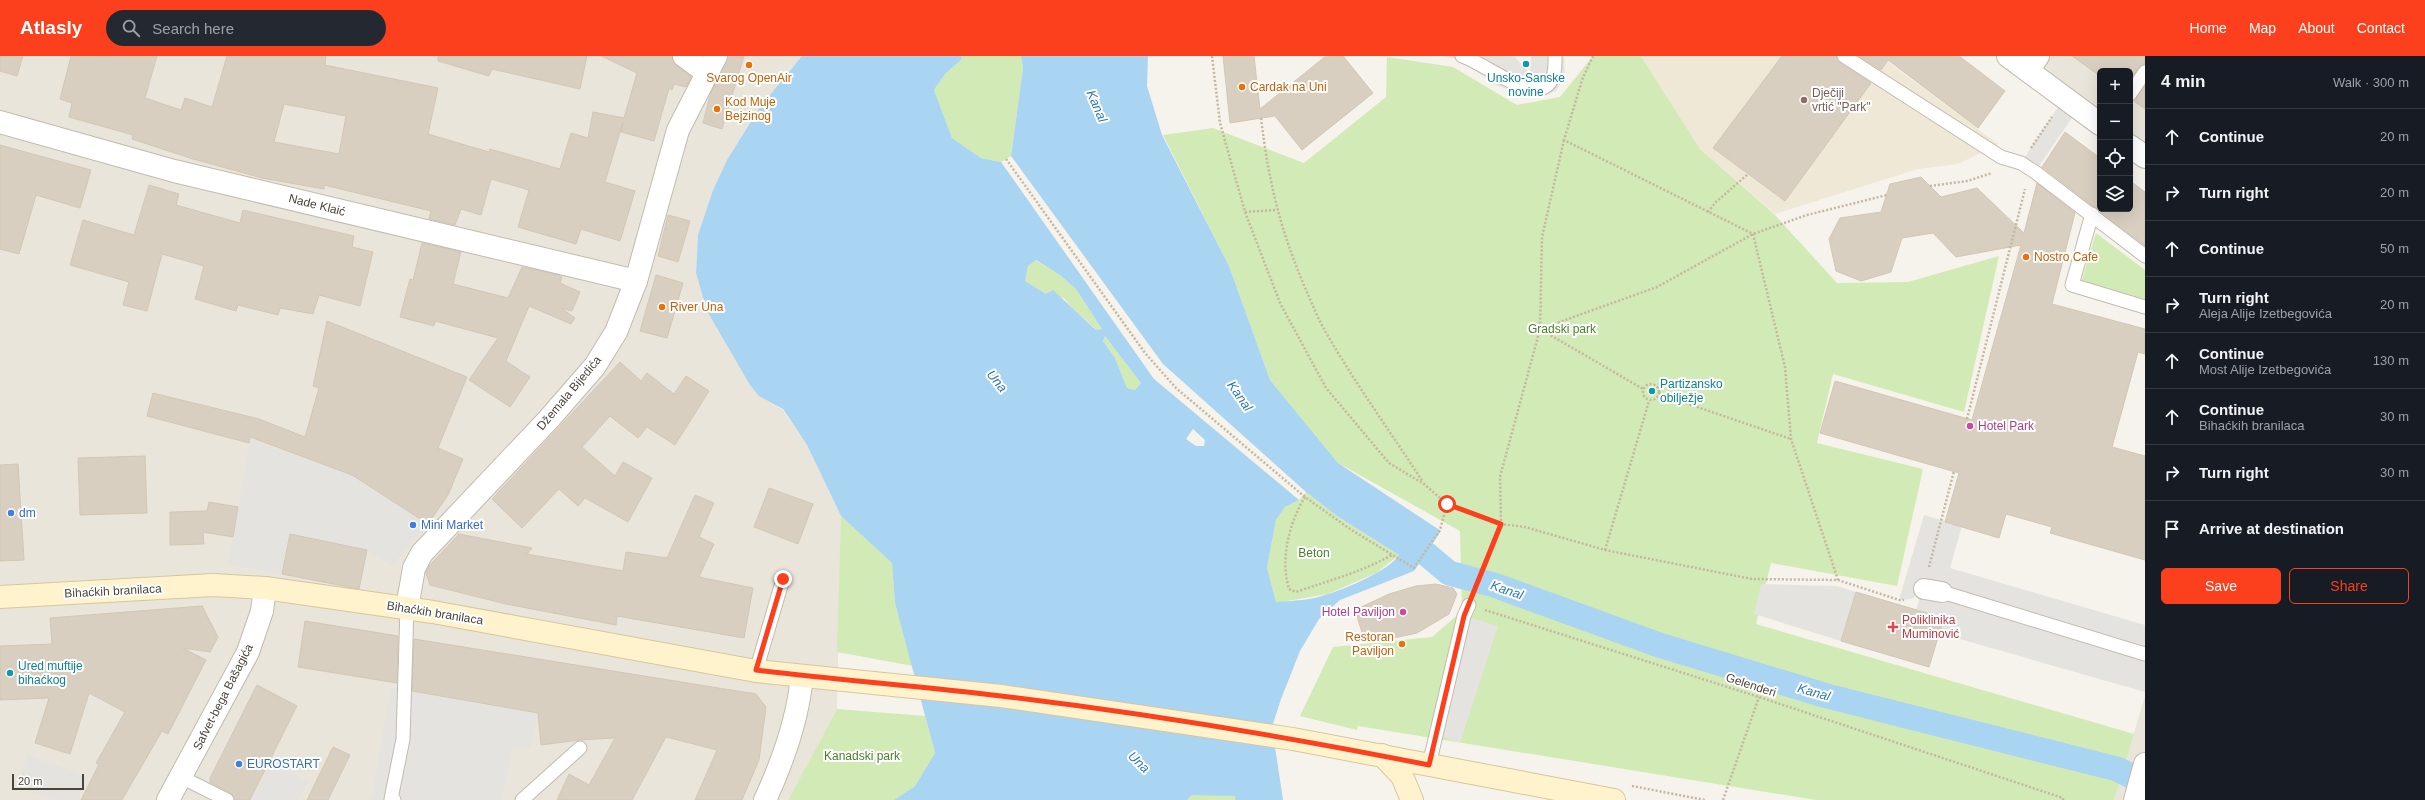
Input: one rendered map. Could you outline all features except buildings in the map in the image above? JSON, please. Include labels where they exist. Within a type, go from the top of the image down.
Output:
[{"type":"main road","name":"Bihaćkih branilaca","points":[[0,597],[213,585],[265,588],[407,608],[756,670],[1001,696],[1131,713],[1348,749],[1614,800]]},
{"type":"main road","points":[[1382,756],[1402,776],[1412,800]]},
{"type":"main road","points":[[1412,800],[1417,788],[1436,766]]},
{"type":"street","points":[[684,56],[711,65]]},
{"type":"street","points":[[2008,56],[2033,63],[2064,98],[2097,122]]},
{"type":"street","name":"Džemala Bijedića","points":[[407,608],[414,568],[422,552],[548,420],[595,366],[616,332],[636,281],[678,130],[711,65]]},
{"type":"street","name":"Nade Klaić","points":[[0,122],[174,171],[636,281]]},
{"type":"street","points":[[2133,148],[2145,156]]},
{"type":"street","name":"Safvet-bega Bašagića","points":[[168,800],[248,652],[262,611],[265,588]]},
{"type":"street","points":[[765,800],[788,742],[800,700],[802,676]]},
{"type":"street","points":[[2135,800],[2145,764]]},
{"type":"lane","points":[[1462,56],[1478,62],[1506,81],[1538,89],[1545,86],[1552,80],[1555,69],[1555,56]]},
{"type":"lane","points":[[1844,56],[2001,158],[2021,164],[2092,214],[2145,256]]},
{"type":"lane","points":[[2133,90],[2145,72]]},
{"type":"lane","points":[[2092,214],[2072,285],[2145,307]]},
{"type":"lane","points":[[756,670],[783,579]]},
{"type":"lane","points":[[1933,590],[2145,654]]},
{"type":"lane","points":[[1436,766],[1464,616],[1469,605]]},
{"type":"lane","points":[[394,800],[391,799],[402,739],[407,608]]},
{"type":"lane","points":[[522,800],[580,748]]},
{"type":"lane","points":[[181,777],[227,800]]},
{"type":"path","points":[[1212,56],[1220,123],[1245,212],[1280,303],[1326,388],[1390,463],[1424,484],[1447,504],[1501,524],[1525,527],[1604,550],[1752,579],[1838,580],[1899,600],[1912,599],[1933,590],[1954,471]]},
{"type":"path","points":[[1469,605],[1501,524],[1500,477],[1540,329],[1542,237],[1564,140],[1582,80],[1593,56]]},
{"type":"path","points":[[1930,186],[1967,181],[2021,164],[2064,98]]},
{"type":"path","points":[[1261,118],[1267,173],[1276,210],[1290,254],[1323,328],[1367,399],[1424,484]]},
{"type":"path","points":[[1564,140],[1753,234]]},
{"type":"path","points":[[1006,159],[1145,353],[1161,372],[1176,388],[1305,497],[1350,529],[1414,568],[1440,530],[1447,504]]},
{"type":"path","points":[[1968,418],[2026,191],[2021,164]]},
{"type":"path","points":[[1708,212],[1716,202],[1748,174]]},
{"type":"path","points":[[1540,329],[1656,287],[1753,234],[1807,215],[1887,196]]},
{"type":"path","points":[[1245,212],[1276,210]]},
{"type":"path","points":[[1753,234],[1785,367],[1791,439],[1838,580]]},
{"type":"path","points":[[1540,329],[1643,389]]},
{"type":"path","points":[[1651,384],[1657,386],[1659,394],[1656,399],[1649,400],[1643,395],[1643,389],[1651,384]]},
{"type":"path","points":[[1659,394],[1791,439]]},
{"type":"path","points":[[1604,550],[1649,400]]},
{"type":"path","points":[[1305,497],[1290,527],[1286,579],[1289,589],[1296,592],[1333,581],[1370,568],[1392,555]]},
{"type":"path","name":"Gelenderi","points":[[1469,605],[1759,697],[2063,798],[2063,800]]},
{"type":"path","points":[[1723,800],[1759,697]]},
{"type":"shaded area","points":[[0,56],[802,56],[760,107],[727,160],[713,190],[698,235],[696,273],[707,311],[759,396],[782,409],[807,445],[841,516],[837,709],[788,800],[0,800]]},
{"type":"shaded area","points":[[1445,56],[1514,56],[1530,73],[1531,56],[1564,56],[1565,76],[1556,91],[1543,96],[1531,97],[1495,85],[1464,61]]},
{"type":"shaded area","name":"Dječiji vrtić \"Park\"","points":[[1641,56],[1880,56],[1998,144],[1958,164],[1918,169],[1775,214],[1700,149]]},
{"type":"shaded area","points":[[2008,56],[2145,56],[2145,157],[2133,148],[2133,68],[2097,68],[2097,122]]},
{"type":"shaded area","points":[[2064,98],[2078,109],[2035,172],[2021,163]]},
{"type":"shaded area","points":[[250,439],[352,475],[428,524],[392,566],[367,550],[290,534],[282,575],[228,564]]},
{"type":"shaded area","points":[[1924,515],[1962,526],[1950,568],[2145,625],[2145,692],[1939,633],[1916,610],[1923,589],[1912,599],[1899,600]]},
{"type":"shaded area","points":[[1761,584],[1837,586],[1856,592],[1841,641],[1754,614]]},
{"type":"shaded area","points":[[1464,616],[1498,626],[1460,743],[1435,733]]},
{"type":"shaded area","points":[[391,687],[539,713],[530,749],[513,748],[501,800],[369,800],[372,795]]},
{"type":"shaded area","points":[[2145,696],[2145,800],[2114,800]]},
{"type":"shaded area","points":[[28,755],[87,776],[78,800],[54,800],[17,787]]},
{"type":"shaded area","points":[[271,762],[308,782],[298,800],[252,800]]},
{"type":"green space","points":[[961,56],[1021,56],[1023,68],[1011,156],[1001,162],[981,158],[952,138],[934,90],[945,74],[962,59]]},
{"type":"green space","name":"Gradski park","points":[[1593,56],[1641,56],[1700,149],[1774,214],[1837,283],[1908,282],[1999,256],[1964,412],[1833,374],[1817,443],[1923,469],[1897,586],[1771,563],[1756,624],[2134,734],[2114,800],[1816,800],[1358,726],[1357,730],[1300,716],[1333,647],[1432,637],[1462,611],[1460,531],[1338,463],[1270,380],[1229,266],[1163,135],[1213,128],[1304,163],[1386,97],[1387,57],[1453,67],[1517,105],[1560,97]]},
{"type":"green space","points":[[2096,233],[2145,270],[2145,302],[2081,283]]},
{"type":"green space","points":[[1035,260],[1060,275],[1076,289],[1102,329],[1096,330],[1071,307],[1064,298],[1046,294],[1025,281],[1028,266]]},
{"type":"green space","points":[[1105,336],[1141,383],[1135,390],[1127,388],[1115,358],[1103,341]]},
{"type":"green space","name":"Beton","points":[[1306,492],[1337,516],[1399,555],[1376,573],[1328,594],[1276,603],[1267,568],[1276,520],[1285,507],[1299,500]]},
{"type":"green space","points":[[841,516],[892,563],[895,603],[913,666],[837,652]]},
{"type":"green space","name":"Kanadski park","points":[[837,709],[925,716],[935,753],[915,786],[894,800],[788,800]]},
{"type":"green space","points":[[1214,794],[1235,796],[1235,800],[1187,800],[1192,795]]},
{"type":"water","name":"Una","points":[[802,56],[961,56],[962,59],[945,74],[934,90],[952,138],[981,158],[1001,162],[1154,379],[1299,500],[1285,507],[1276,520],[1267,568],[1276,602],[1309,599],[1336,592],[1377,573],[1394,561],[1399,555],[1337,516],[1306,492],[1163,364],[1011,156],[1023,68],[1021,56],[1148,56],[1147,86],[1162,135],[1229,266],[1270,380],[1338,463],[1441,531],[1414,571],[1340,600],[1319,619],[1300,651],[1281,699],[1272,727],[1283,800],[1235,800],[1235,796],[1192,795],[1187,800],[894,800],[915,786],[935,753],[895,603],[892,563],[841,516],[807,445],[783,409],[759,396],[750,385],[707,311],[696,273],[698,235],[713,190],[727,160],[760,107]],"holes":[[[1036,260],[1060,275],[1076,289],[1102,329],[1096,330],[1053,290],[1046,294],[1025,281],[1028,266]],[[1105,336],[1141,383],[1135,390],[1127,388],[1115,358],[1103,341]],[[1193,429],[1205,440],[1204,446],[1196,446],[1186,439]]]},
{"type":"waterway","name":"Kanal","points":[[1400,532],[1449,573],[1494,585],[1659,645],[1827,696],[2117,769],[2145,783]]},
{"type":"place","name":"Unsko-Sanske novine","points":[[1526,64]]},
{"type":"place","name":"Svarog OpenAir","points":[[749,65]]},
{"type":"place","name":"Cardak na Uni","points":[[1242,87]]},
{"type":"place","name":"Dječiji vrtić \"Park\"","points":[[1804,100]]},
{"type":"place","name":"Kod Muje Bejzinog","points":[[717,109]]},
{"type":"place","name":"Nostro Cafe","points":[[2026,257]]},
{"type":"place","name":"River Una","points":[[662,307]]},
{"type":"place","name":"Partizansko obilježje","points":[[1652,391]]},
{"type":"place","name":"Hotel Park","points":[[1970,426]]},
{"type":"place","name":"dm","points":[[11,513]]},
{"type":"place","name":"Mini Market","points":[[413,525]]},
{"type":"place","name":"Hotel Paviljon","points":[[1403,612]]},
{"type":"place","name":"Poliklinika Muminović","points":[[1893,627]]},
{"type":"place","name":"Restoran Paviljon","points":[[1402,644]]},
{"type":"place","name":"Ured muftije bihaćkog","points":[[10,673]]},
{"type":"place","name":"EUROSTART","points":[[239,764]]},
{"type":"route","points":[[783,579],[756,670],[1001,696],[1138,714],[1294,739],[1429,765],[1435,733],[1451,678],[1464,616],[1501,524],[1447,504]]}]
